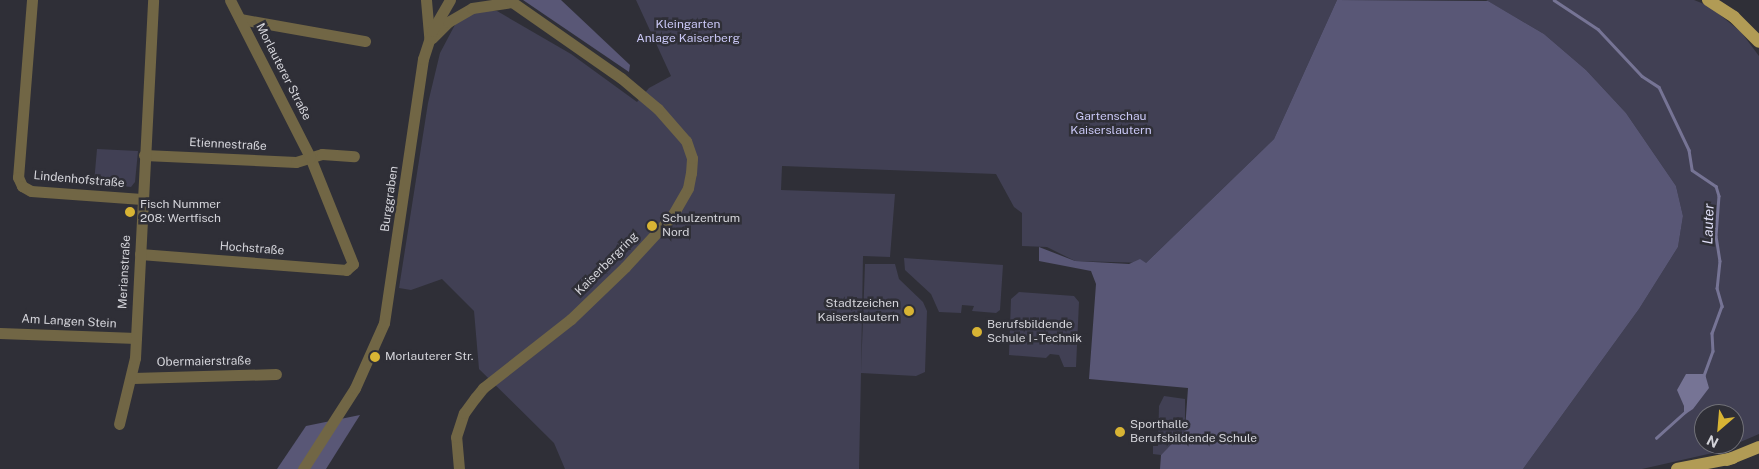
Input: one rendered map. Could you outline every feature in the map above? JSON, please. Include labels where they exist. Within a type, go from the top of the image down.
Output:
[{"type":"main road","points":[[1708,0],[1743,24]]},
{"type":"main road","points":[[1722,0],[1759,42]]},
{"type":"main road","points":[[1706,469],[1759,447]]},
{"type":"main road","points":[[1677,469],[1733,458]]},
{"type":"street","name":"Lindenhofstraße","points":[[32,0],[18,177],[22,186],[31,191],[142,199]]},
{"type":"street","name":"Merianstraße","points":[[119,424],[133,378],[153,0]]},
{"type":"street","name":"Morlauterer Straße","points":[[230,0],[310,157],[354,259]]},
{"type":"street","name":"Burggraben","points":[[426,0],[429,42]]},
{"type":"street","name":"Burggraben","points":[[303,469],[370,359],[390,300],[423,59],[429,42],[450,0]]},
{"type":"street","name":"Kaiserbergring","points":[[429,42],[448,22],[472,8],[511,1],[621,78],[658,109],[686,141],[692,158],[688,188],[672,216],[625,267],[571,319],[483,388],[475,398],[464,413],[456,437],[459,469]]},
{"type":"street","points":[[240,18],[366,41]]},
{"type":"street","points":[[310,157],[322,154],[354,156]]},
{"type":"street","name":"Etiennestraße","points":[[144,155],[296,162],[310,157]]},
{"type":"street","name":"Hochstraße","points":[[140,254],[346,270],[351,268],[354,259]]},
{"type":"street","name":"Am Langen Stein","points":[[0,333],[136,338]]},
{"type":"street","name":"Obermaierstraße","points":[[133,378],[276,374]]},
{"type":"green space","points":[[636,0],[1337,0],[1274,139],[1146,263],[1075,261],[1047,247],[1022,246],[1022,213],[1014,207],[996,174],[782,166],[781,190],[895,194],[890,257],[863,256],[861,372],[865,264],[895,264],[899,279],[923,302],[927,311],[925,372],[916,376],[861,373],[859,469],[565,469],[554,443],[479,369],[474,311],[442,279],[411,290],[399,288],[428,103],[440,53],[457,21],[474,11],[497,11],[571,54],[637,102],[649,88],[671,76]]},
{"type":"green space","points":[[1486,0],[1694,0],[1709,6],[1741,32],[1759,56],[1759,434],[1744,440],[1744,404],[1694,404],[1694,454],[1708,454],[1642,469],[1523,469],[1639,309],[1678,247],[1683,216],[1676,186],[1626,113],[1586,70],[1544,34]]},
{"type":"green space","points":[[97,149],[138,151],[135,182],[131,187],[94,183]]},
{"type":"green space","points":[[904,258],[1003,265],[1000,310],[996,313],[972,311],[974,306],[962,305],[961,313],[939,312],[931,294],[905,270]]},
{"type":"green space","points":[[1019,292],[1074,296],[1079,302],[1076,367],[1064,367],[1059,355],[1050,354],[1046,358],[1009,355],[1011,299]]},
{"type":"green space","points":[[1164,396],[1185,399],[1185,430],[1161,455],[1153,454],[1153,446],[1158,446],[1159,406]]},
{"type":"shaded area","points":[[523,0],[561,0],[630,65],[629,72]]},
{"type":"shaded area","points":[[1337,0],[1488,1],[1544,34],[1586,70],[1626,113],[1676,186],[1683,216],[1678,247],[1639,309],[1523,469],[1160,469],[1161,455],[1185,430],[1188,388],[1089,379],[1096,284],[1091,271],[1039,261],[1039,247],[1075,261],[1129,264],[1140,259],[1146,263],[1274,139]]},
{"type":"shaded area","points":[[1686,374],[1705,374],[1709,388],[1697,404],[1694,404],[1693,409],[1684,415],[1684,406],[1677,390]]},
{"type":"shaded area","points":[[360,415],[326,469],[277,469],[306,426]]},
{"type":"waterway","name":"Lauter","points":[[1554,0],[1598,29],[1642,76],[1659,87],[1689,150],[1692,170],[1716,186],[1719,196],[1716,236],[1720,261],[1717,288],[1722,306],[1712,333],[1713,351],[1704,376]]},
{"type":"waterway","name":"Lauter","points":[[1656,438],[1685,412]]},
{"type":"place","name":"Fisch Nummer 208: Wertfisch","points":[[130,212]]},
{"type":"place","name":"Schulzentrum Nord","points":[[652,226]]},
{"type":"place","name":"Stadtzeichen Kaiserslautern","points":[[909,311]]},
{"type":"place","name":"Berufsbildende Schule I - Technik","points":[[977,332]]},
{"type":"place","name":"Morlauterer Str.","points":[[375,357]]},
{"type":"place","name":"Sporthalle Berufsbildende Schule","points":[[1120,432]]},
{"type":"park label","name":"Kleingarten Anlage Kaiserberg","points":[[688,32]]},
{"type":"park label","name":"Gartenschau Kaiserslautern","points":[[1111,124]]}]
